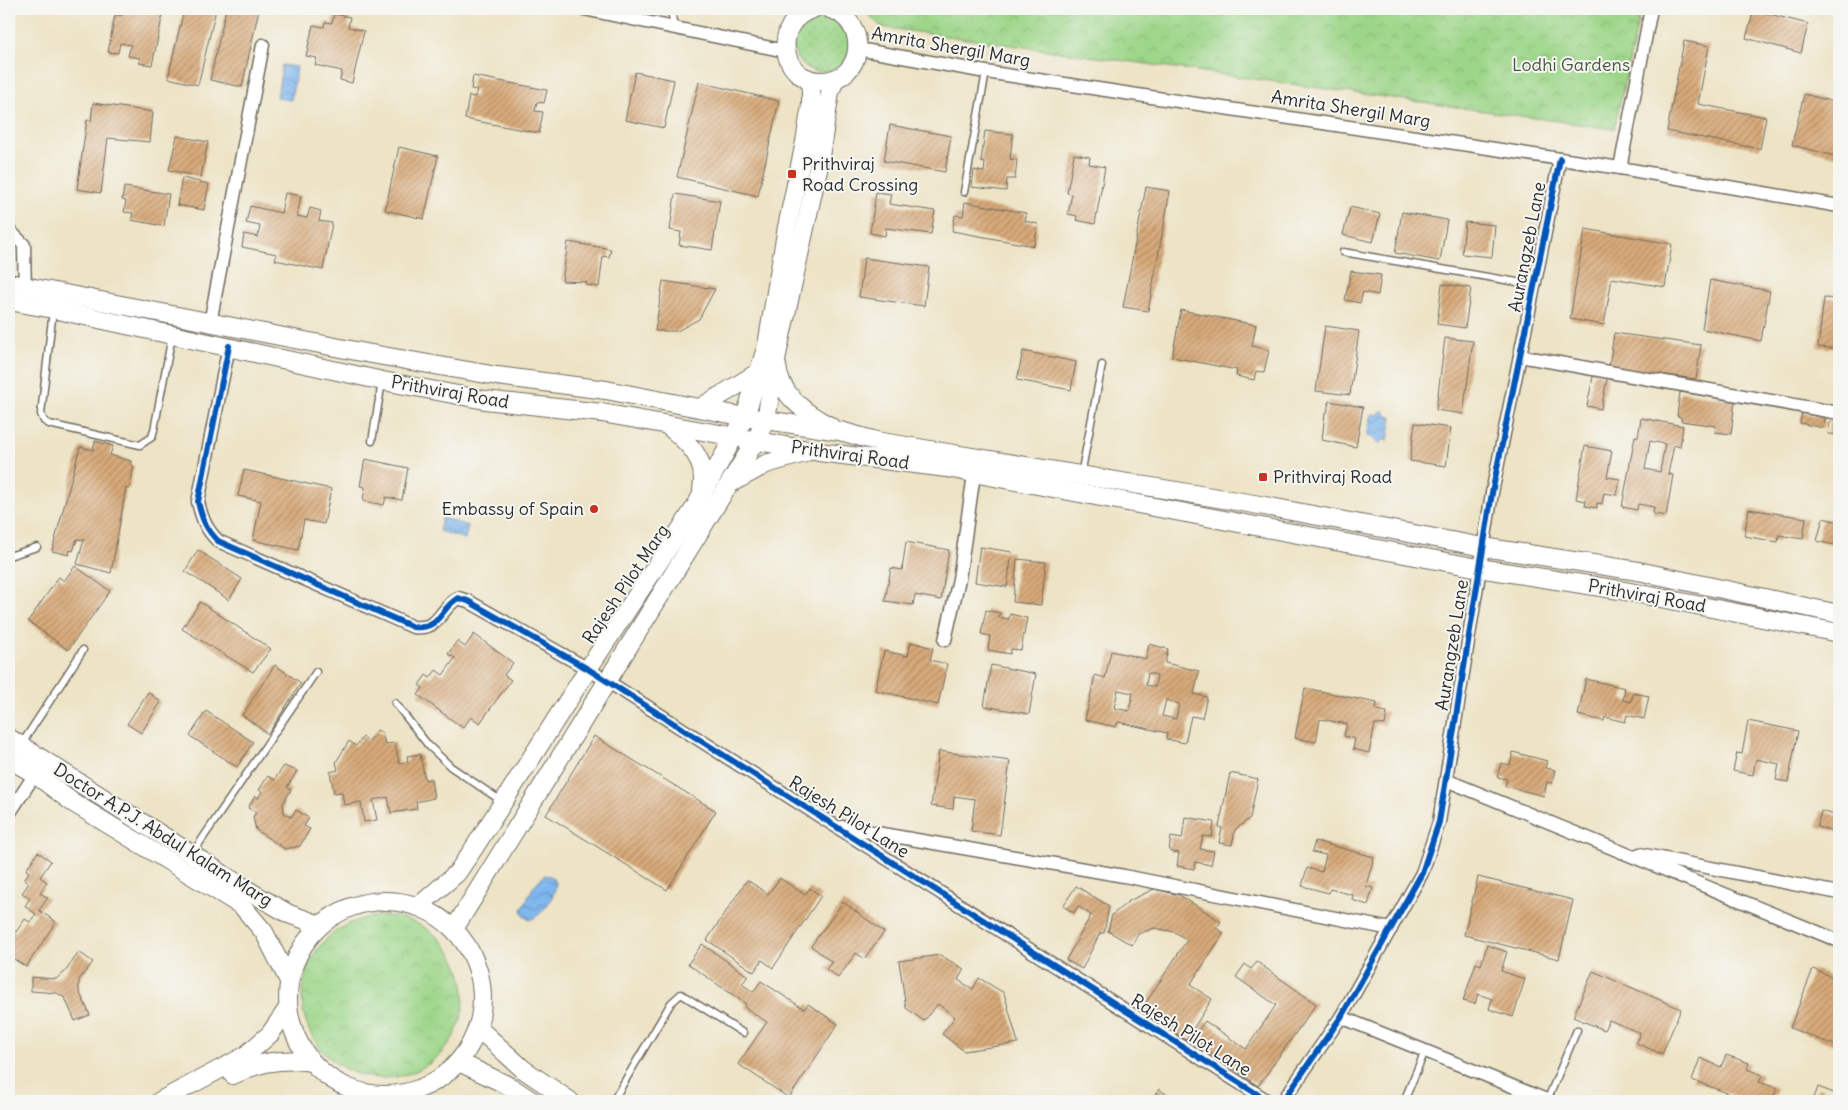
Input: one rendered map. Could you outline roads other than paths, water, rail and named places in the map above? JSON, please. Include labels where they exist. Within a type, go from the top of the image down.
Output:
[{"type":"main road","points":[[788,9],[785,51],[793,68],[807,78],[824,82],[835,79],[852,65],[858,49],[858,38],[851,22],[843,14],[830,9]]},
{"type":"main road","points":[[788,28],[800,15],[813,9]]},
{"type":"main road","name":"Rajesh Pilot Marg","points":[[419,906],[457,873],[588,669],[694,509],[745,417],[766,345],[809,120],[811,86],[807,78]]},
{"type":"main road","name":"Rajesh Pilot Marg","points":[[454,929],[755,442],[766,419],[778,350],[814,188],[835,79]]},
{"type":"main road","name":"Prithviraj Road","points":[[17,285],[210,323],[478,372],[606,390],[745,417],[840,431],[876,441],[1254,504],[1483,547],[1638,571],[1839,614]]},
{"type":"main road","name":"Prithviraj Road","points":[[16,303],[229,346],[383,381],[485,400],[602,413],[755,442],[974,474],[1479,568],[1620,590],[1839,633]]},
{"type":"main road","points":[[778,350],[778,377],[786,390],[806,412],[840,431]]},
{"type":"main road","points":[[700,408],[759,372]]},
{"type":"main road","points":[[668,425],[690,446],[704,470],[701,494],[694,509]]},
{"type":"main road","points":[[724,492],[735,480],[766,464],[801,454],[819,452]]},
{"type":"main road","name":"Doctor A.P.J. Abdul Kalam Marg","points":[[15,742],[289,914],[320,924]]},
{"type":"main road","name":"Doctor A.P.J. Abdul Kalam Marg","points":[[10,760],[34,774],[72,802],[242,906],[264,932],[289,981]]},
{"type":"main road","points":[[391,900],[419,906],[438,916],[454,929],[470,951],[480,976],[483,1002],[478,1028],[470,1046],[459,1062],[442,1078],[409,1097],[349,1094],[312,1062],[296,1037],[288,1008],[289,981],[295,960],[306,941],[320,924],[336,913],[362,903],[391,900]]},
{"type":"main road","points":[[160,1101],[245,1056],[270,1034],[288,1008]]},
{"type":"main road","points":[[478,1028],[523,1069],[570,1101]]},
{"type":"main road","points":[[184,1101],[253,1065],[294,1060],[312,1062]]},
{"type":"main road","points":[[459,1062],[511,1087],[532,1101]]},
{"type":"street","points":[[584,9],[785,51]]},
{"type":"street","points":[[1620,168],[1650,9]]},
{"type":"street","points":[[210,323],[263,45]]},
{"type":"street","name":"Amrita Shergil Marg","points":[[858,49],[986,72],[1620,168],[1839,206]]},
{"type":"street","name":"Aurangzeb Lane","points":[[1283,1101],[1340,1017],[1391,929],[1422,873],[1439,822],[1479,568],[1560,159]]},
{"type":"street","points":[[9,230],[24,245],[16,303]]},
{"type":"street","name":"Rajesh Pilot Lane","points":[[229,346],[198,502],[208,531],[218,541],[413,627],[424,628],[435,624],[450,603],[458,598],[468,601],[608,681],[1268,1101]]},
{"type":"street","points":[[1520,356],[1839,413]]},
{"type":"street","points":[[945,640],[959,579],[974,474]]},
{"type":"street","points":[[9,814],[34,774]]},
{"type":"street","points":[[1446,780],[1839,941]]},
{"type":"street","points":[[835,826],[1124,876],[1391,929]]},
{"type":"street","points":[[1614,849],[1839,893]]},
{"type":"street","points":[[1340,1017],[1548,1101]]},
{"type":"lane","points":[[670,9],[674,28]]},
{"type":"lane","points":[[964,192],[986,72]]},
{"type":"lane","points":[[1343,252],[1534,284]]},
{"type":"lane","points":[[53,309],[41,414],[44,421],[49,424],[140,445],[152,437],[172,334]]},
{"type":"lane","points":[[1079,494],[1102,365]]},
{"type":"lane","points":[[372,441],[383,381]]},
{"type":"lane","points":[[9,556],[37,547]]},
{"type":"lane","points":[[10,760],[15,742],[83,650]]},
{"type":"lane","points":[[181,869],[316,672]]},
{"type":"lane","points":[[395,703],[428,745],[451,767],[504,802]]},
{"type":"lane","points":[[613,1101],[676,997],[681,994],[743,1033]]},
{"type":"lane","points":[[1548,1101],[1577,1030]]},
{"type":"lane","points":[[1404,1101],[1425,1051]]},
{"type":"water","points":[[282,65],[297,67],[291,100],[277,98]]},
{"type":"water","points":[[1383,410],[1387,416],[1392,417],[1388,440],[1384,439],[1378,444],[1373,438],[1367,436],[1372,414],[1377,415]]},
{"type":"water","points":[[442,518],[468,526],[465,539],[439,531]]},
{"type":"water","points":[[544,875],[551,876],[556,883],[555,889],[544,909],[530,920],[524,916],[522,909],[534,886]]},
{"type":"place","name":"Prithviraj Road Crossing","points":[[792,174]]},
{"type":"place","name":"Prithviraj Road","points":[[1263,477]]},
{"type":"place","name":"Embassy of Spain","points":[[594,509]]},
{"type":"park label","name":"Lodhi Gardens","points":[[1571,65]]}]
